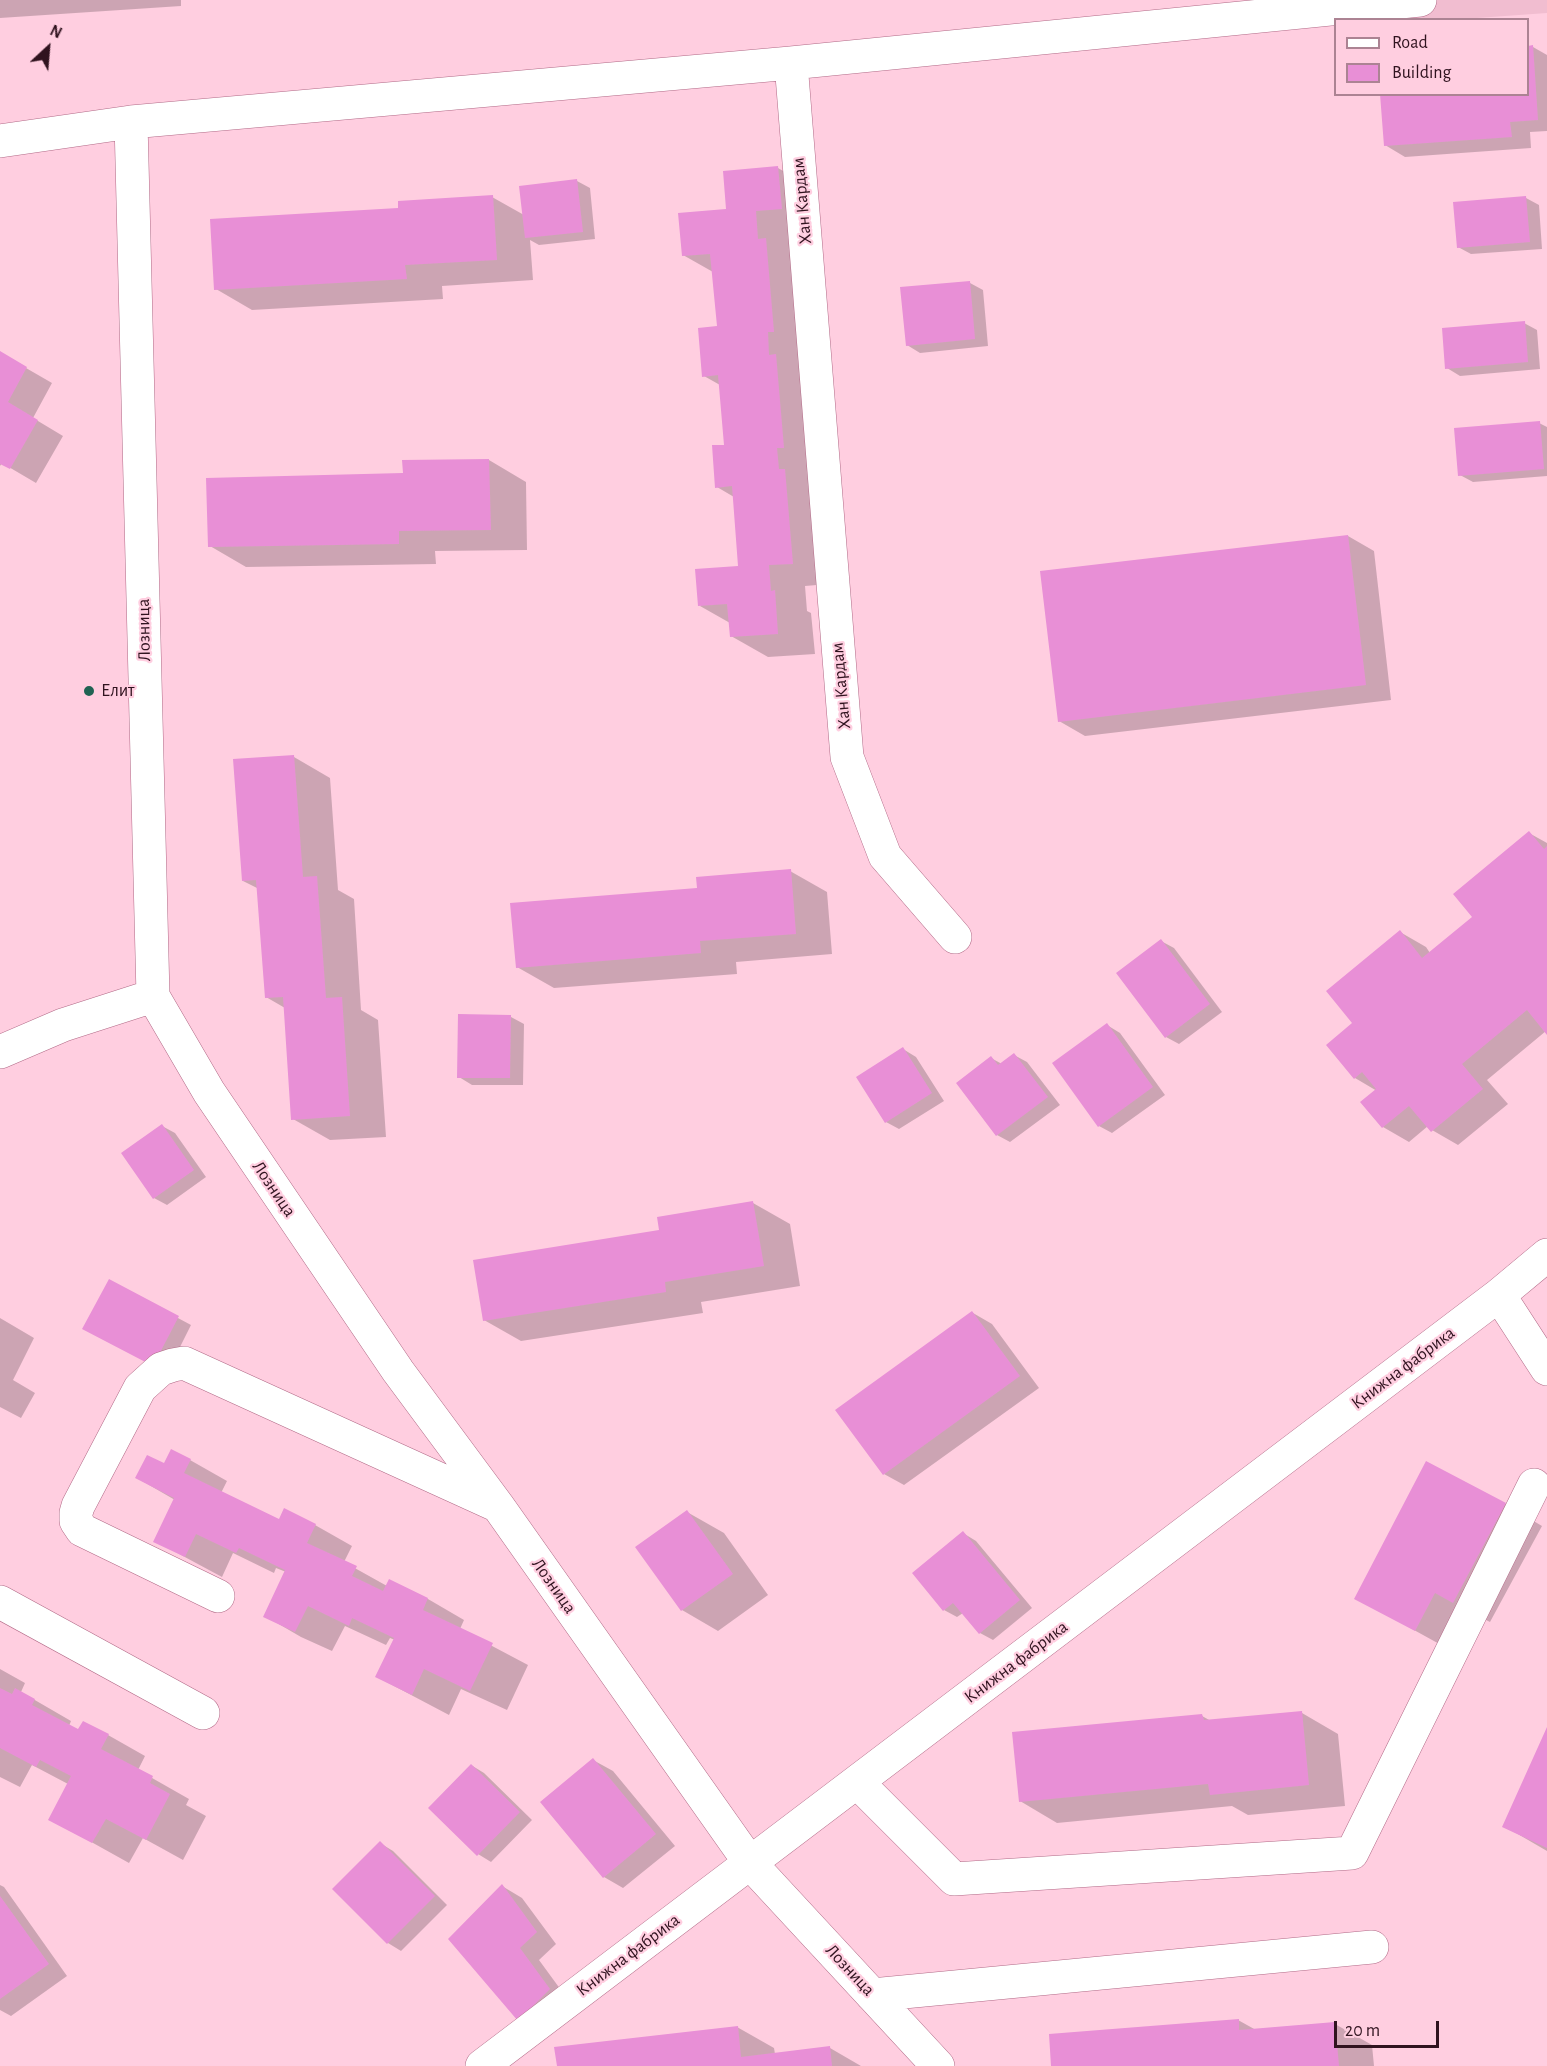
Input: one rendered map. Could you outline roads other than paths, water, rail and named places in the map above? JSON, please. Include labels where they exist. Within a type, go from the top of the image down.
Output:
[{"type":"street","points":[[0,141],[131,122],[791,63],[1420,0]]},
{"type":"street","name":"Хан Кардам","points":[[791,63],[847,758],[885,856],[955,937]]},
{"type":"street","name":"Лозница","points":[[131,122],[153,996],[209,1092],[398,1371],[498,1506],[750,1863],[939,2066]]},
{"type":"street","points":[[0,1052],[63,1025],[153,996]]},
{"type":"street","name":"Книжна фабрика","points":[[482,2066],[1499,1295],[1547,1255]]},
{"type":"street","points":[[1499,1295],[1547,1368]]},
{"type":"street","points":[[218,1596],[82,1530],[76,1521],[78,1506],[140,1388],[160,1369],[184,1363],[498,1506]]},
{"type":"street","points":[[857,1782],[954,1878],[1352,1853],[1534,1485]]},
{"type":"street","points":[[0,1602],[203,1713]]},
{"type":"street","points":[[872,1995],[1372,1947]]},
{"type":"place","name":"Елит","points":[[89,691]]}]
